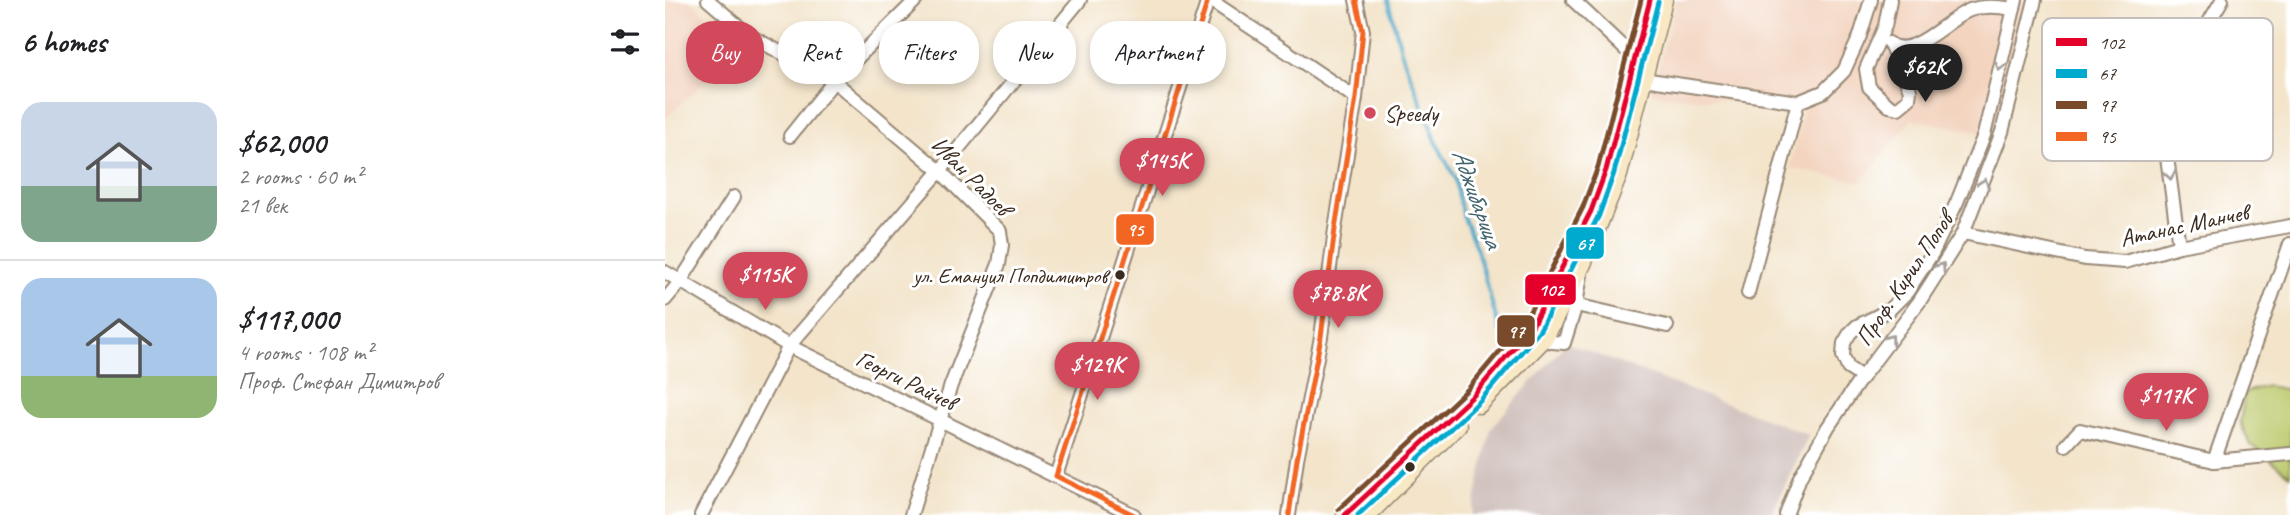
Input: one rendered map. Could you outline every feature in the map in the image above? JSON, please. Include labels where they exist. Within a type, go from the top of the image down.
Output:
[{"type":"main road","points":[[1368,515],[1545,338],[1583,264],[1619,175],[1643,55],[1650,0]]},
{"type":"main road","points":[[1643,55],[1664,0]]},
{"type":"main road","points":[[1345,515],[1475,395],[1532,326],[1591,211],[1638,79]]},
{"type":"street","name":"Иван Радоев","points":[[708,0],[750,36],[778,51]]},
{"type":"street","points":[[865,50],[916,0]]},
{"type":"street","points":[[701,515],[789,346],[940,171],[1080,0]]},
{"type":"street","points":[[1056,476],[1209,0],[1356,98]]},
{"type":"street","points":[[1289,515],[1321,337],[1356,98],[1363,31],[1356,0]]},
{"type":"street","points":[[1573,0],[1626,50],[1643,55]]},
{"type":"street","points":[[1638,79],[1798,102],[1823,92],[1844,71],[1860,36],[1871,0]]},
{"type":"street","points":[[1885,26],[1866,69],[1869,87],[1889,106],[1898,108],[1909,99],[1910,90],[1885,36],[1890,0]]},
{"type":"street","name":"Проф. Кирил Попов","points":[[1786,515],[1800,477],[1828,427],[1919,302],[1963,233],[2002,132],[2035,0]]},
{"type":"street","points":[[2211,18],[2222,0]]},
{"type":"street","points":[[1891,46],[1905,49],[1911,47],[1968,11],[2015,4]]},
{"type":"street","name":"Проф. Кирил Попов","points":[[1862,377],[1847,368],[1843,356],[1844,344],[1857,327],[1889,310],[1907,292],[1933,252],[1984,135],[2015,4]]},
{"type":"street","points":[[790,136],[831,84]]},
{"type":"street","name":"Иван Радоев","points":[[839,84],[940,171],[1000,231],[1002,245],[999,264],[951,385],[911,515]]},
{"type":"street","points":[[1748,293],[1798,102]]},
{"type":"street","points":[[2168,161],[2179,246]]},
{"type":"street","points":[[665,300],[680,282],[734,197]]},
{"type":"street","name":"Атанас Манчев","points":[[1963,233],[2105,262],[2125,262],[2179,246],[2290,226]]},
{"type":"street","points":[[2214,461],[2290,244]]},
{"type":"street","points":[[1532,326],[1545,338],[1558,344],[1564,343],[1576,305],[1583,264]]},
{"type":"street","name":"Георги Райчев","points":[[665,272],[789,346],[1056,476],[1119,512],[1135,515]]},
{"type":"street","points":[[1576,305],[1667,326]]},
{"type":"street","points":[[2067,445],[2080,430],[2214,461],[2290,454]]},
{"type":"shaded area","points":[[665,0],[689,0],[714,21],[686,21],[686,84],[702,84],[665,119]]},
{"type":"shaded area","points":[[1677,0],[2026,0],[1991,135],[1912,119],[1861,182],[1790,168],[1803,110],[1651,93]]},
{"type":"shaded area","points":[[1566,343],[1809,435],[1771,515],[1472,515],[1491,428]]},
{"type":"green space","points":[[2267,386],[2290,390],[2290,475],[2251,445],[2240,423],[2245,392]]},
{"type":"waterway","name":"Аджибарица","points":[[1388,0],[1402,54],[1438,146],[1455,178],[1462,213],[1477,250],[1500,332]]},
{"type":"transit line","name":"95","points":[[1134,515],[1056,476],[1208,0]]},
{"type":"transit line","name":"95","points":[[1289,515],[1321,337],[1356,98],[1363,31],[1356,0]]},
{"type":"transit line","name":"97","points":[[1339,509],[1468,389],[1525,321],[1583,207],[1598,167],[1641,0]]},
{"type":"transit line","name":"102","points":[[1345,515],[1474,395],[1532,326],[1591,211],[1606,170],[1650,0]]},
{"type":"transit line","name":"67","points":[[1358,515],[1480,401],[1540,330],[1599,215],[1614,173],[1658,2]]},
{"type":"place","name":"Speedy","points":[[1370,113]]},
{"type":"place","name":"ул. Емануил Попдимитров","points":[[1120,275]]}]
